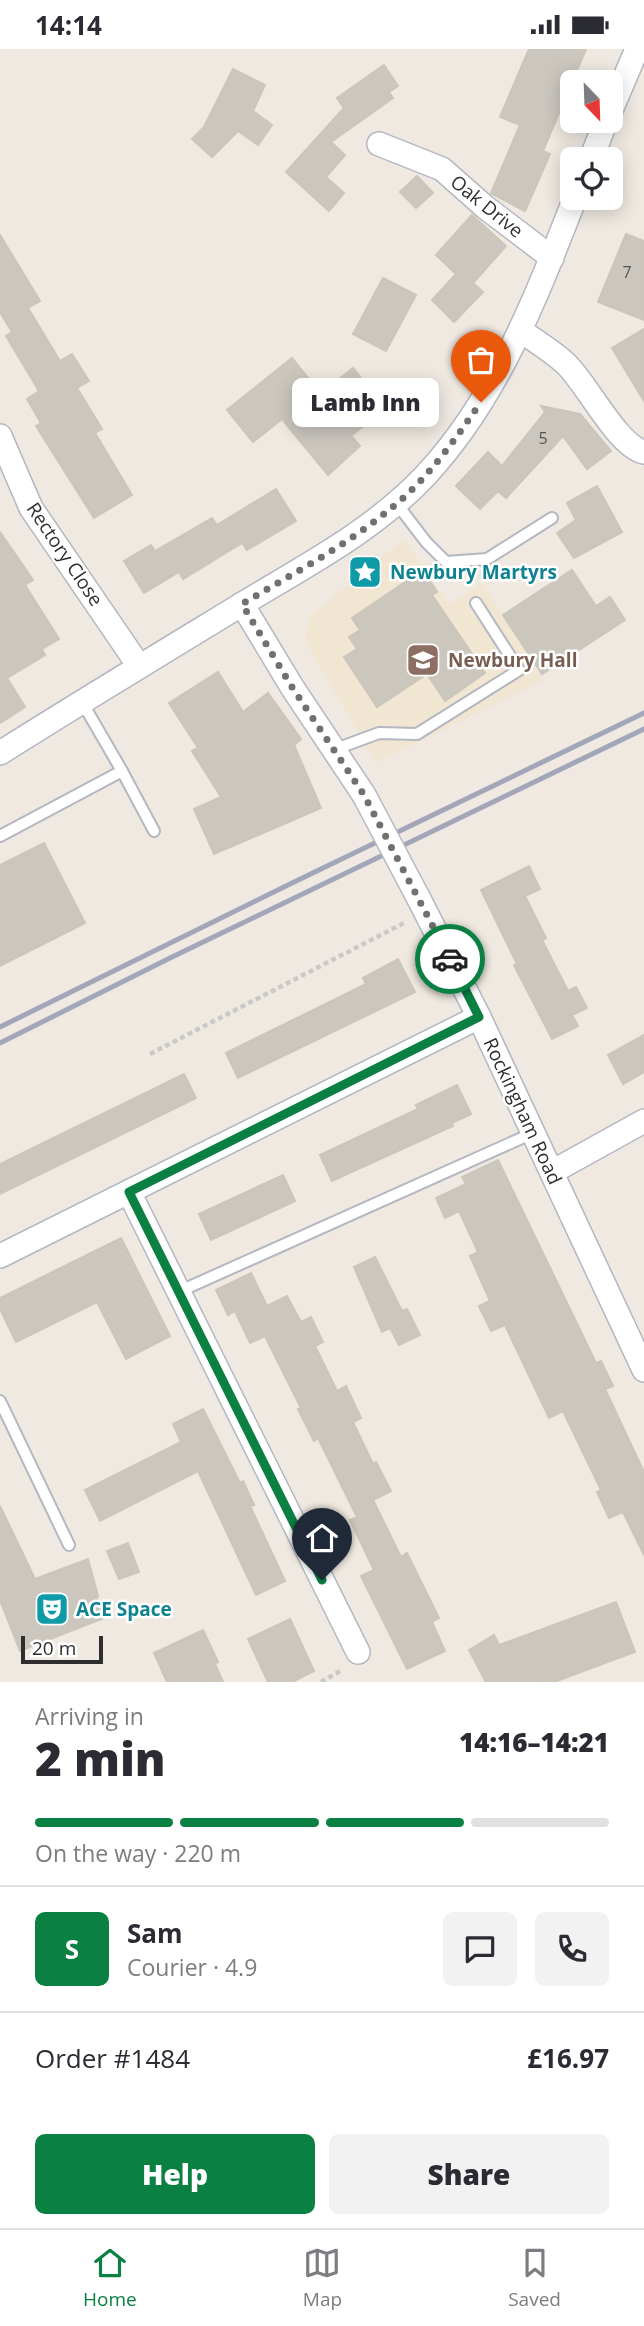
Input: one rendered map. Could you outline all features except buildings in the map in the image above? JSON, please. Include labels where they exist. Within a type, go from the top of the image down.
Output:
[{"type":"street","points":[[623,82],[637,49]]},
{"type":"street","name":"Oak Drive","points":[[379,144],[442,169],[485,207],[552,258]]},
{"type":"street","points":[[0,753],[355,535],[397,504],[456,439],[481,402],[520,330],[570,210]]},
{"type":"street","points":[[520,330],[566,363],[604,416],[636,450],[644,452]]},
{"type":"street","name":"Rectory Close","points":[[0,436],[31,507],[139,666]]},
{"type":"street","name":"Rockingham Road","points":[[242,604],[292,687],[364,795],[479,1017],[644,1370]]},
{"type":"street","points":[[0,1256],[479,1017]]},
{"type":"street","points":[[552,1172],[644,1121]]},
{"type":"street","points":[[129,1192],[359,1652]]},
{"type":"lane","points":[[397,504],[426,542],[446,562],[487,559],[552,519]]},
{"type":"lane","points":[[333,750],[379,733],[417,734],[519,670],[476,603]]},
{"type":"lane","points":[[82,702],[154,831]]},
{"type":"lane","points":[[0,836],[122,771]]},
{"type":"lane","points":[[178,1291],[533,1133]]},
{"type":"lane","points":[[1,1406],[69,1545]]},
{"type":"path","points":[[150,1054],[422,906]]},
{"type":"path","points":[[321,1682],[343,1670],[359,1652]]},
{"type":"shaded area","name":"Newbury Hall","points":[[404,540],[449,604],[482,583],[543,680],[376,763],[305,641],[310,616]]},
{"type":"railway","points":[[0,1027],[644,713]]},
{"type":"railway","points":[[0,1043],[644,729]]},
{"type":"way so far","points":[[450,959],[364,795],[292,687],[242,604],[333,549],[397,504],[456,439],[481,402]]},
{"type":"place","name":"Lamb Inn","points":[[481,402]]},
{"type":"place","name":"Newbury Martyrs","points":[[365,572]]},
{"type":"place","name":"Newbury Hall","points":[[423,660]]},
{"type":"place","name":"ACE Space","points":[[52,1609]]},
{"type":"route","points":[[322,1580],[129,1192],[479,1017],[450,959]]}]
